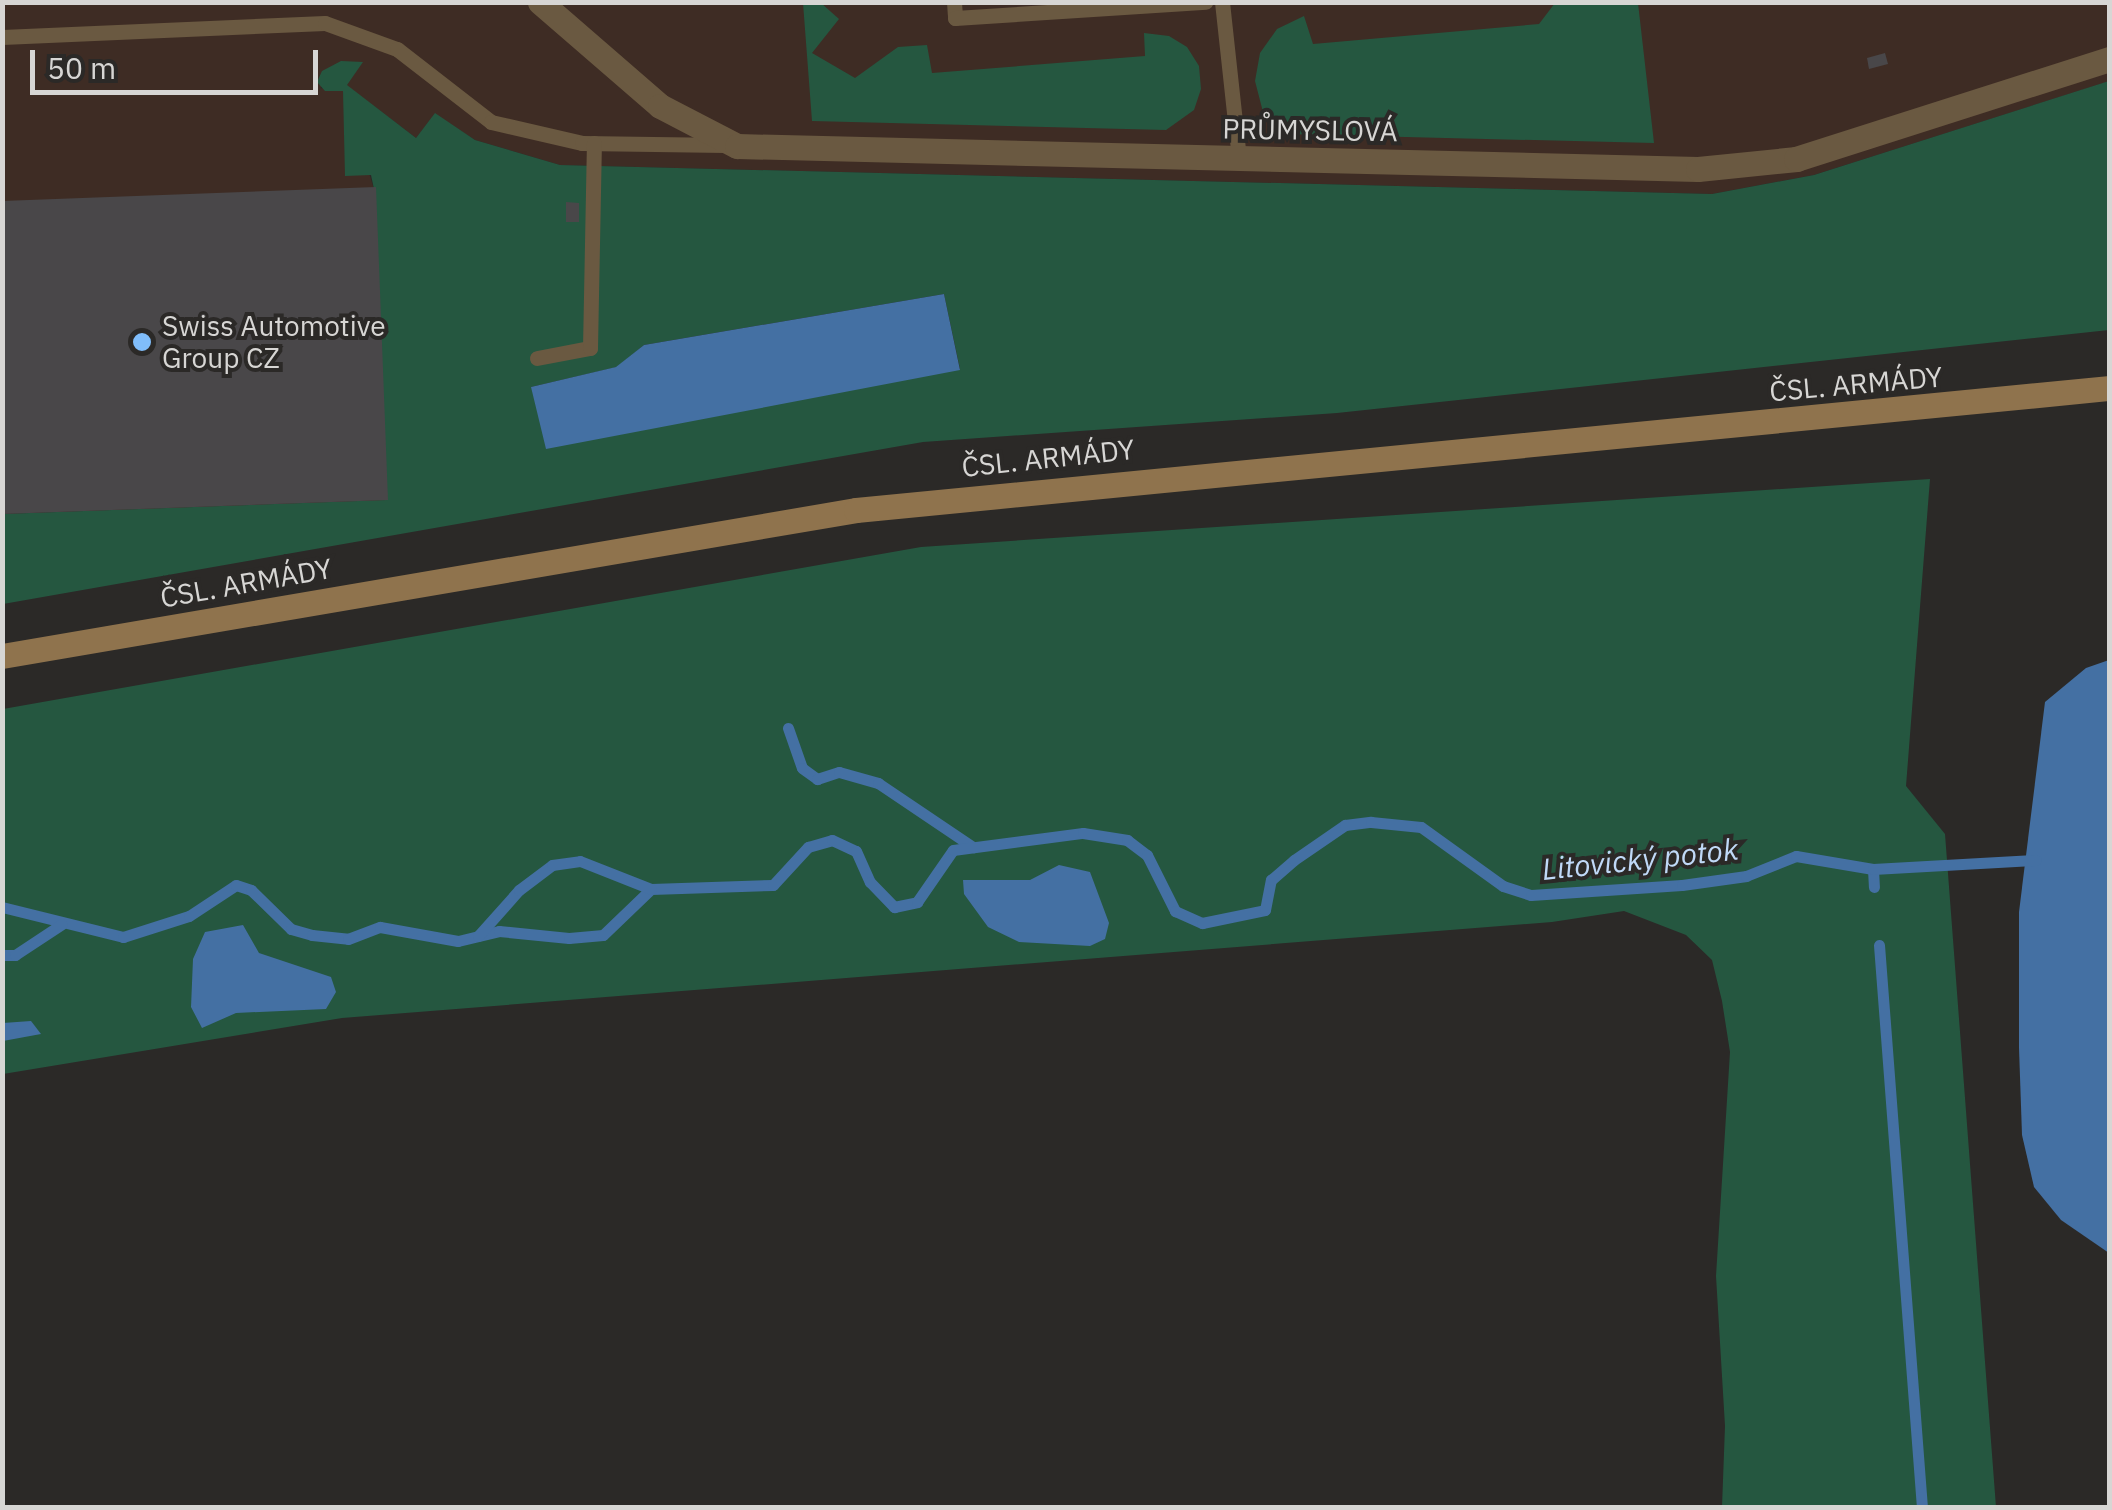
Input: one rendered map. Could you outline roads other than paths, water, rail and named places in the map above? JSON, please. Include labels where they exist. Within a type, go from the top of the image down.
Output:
[{"type":"main road","name":"ČSL. ARMÁDY","points":[[2,656],[856,510],[2110,388]]},
{"type":"street","name":"PRŮMYSLOVÁ","points":[[540,2],[660,106],[736,146],[1698,169],[1796,159],[2110,59]]},
{"type":"lane","points":[[954,2],[955,18],[1205,2]]},
{"type":"lane","points":[[1222,2],[1238,158]]},
{"type":"lane","points":[[2,37],[325,24],[397,48],[491,122],[594,143],[736,146]]},
{"type":"lane","points":[[537,358],[590,348],[594,143]]},
{"type":"water","points":[[944,294],[960,370],[546,449],[531,387],[616,367],[644,345]]},
{"type":"water","points":[[2110,660],[2109,1253],[2061,1220],[2034,1187],[2022,1135],[2019,912],[2045,702],[2086,668]]},
{"type":"water","points":[[1059,865],[1090,872],[1109,923],[1105,939],[1090,946],[1019,942],[988,927],[964,894],[963,880],[1030,880]]},
{"type":"water","points":[[243,925],[259,953],[331,977],[336,992],[326,1009],[236,1013],[202,1028],[191,1007],[193,959],[205,932]]},
{"type":"water","points":[[31,1021],[41,1034],[3,1041],[3,1023]]},
{"type":"waterway","points":[[788,728],[802,768],[817,779],[839,772],[878,783],[973,847]]},
{"type":"waterway","name":"Litovický potok","points":[[2,907],[123,937],[189,916],[236,885],[251,890],[291,929],[312,935],[348,939],[380,927],[458,941],[499,931],[569,938],[603,935],[651,889],[773,885],[808,847],[832,840],[856,851],[870,882],[894,907],[917,902],[953,850],[1083,833],[1127,840],[1147,855],[1175,911],[1202,923],[1265,910],[1271,880],[1294,860],[1345,825],[1371,822],[1421,827],[1503,886],[1531,895],[1682,885],[1746,876],[1796,856],[1873,869],[2036,860]]},
{"type":"waterway","points":[[478,936],[519,890],[552,865],[580,861],[651,889]]},
{"type":"waterway","points":[[1873,869],[1874,887]]},
{"type":"waterway","points":[[2,955],[15,955],[62,924]]},
{"type":"waterway","points":[[1879,945],[1922,1508]]},
{"type":"place","name":"Swiss Automotive Group CZ","points":[[142,342]]}]
